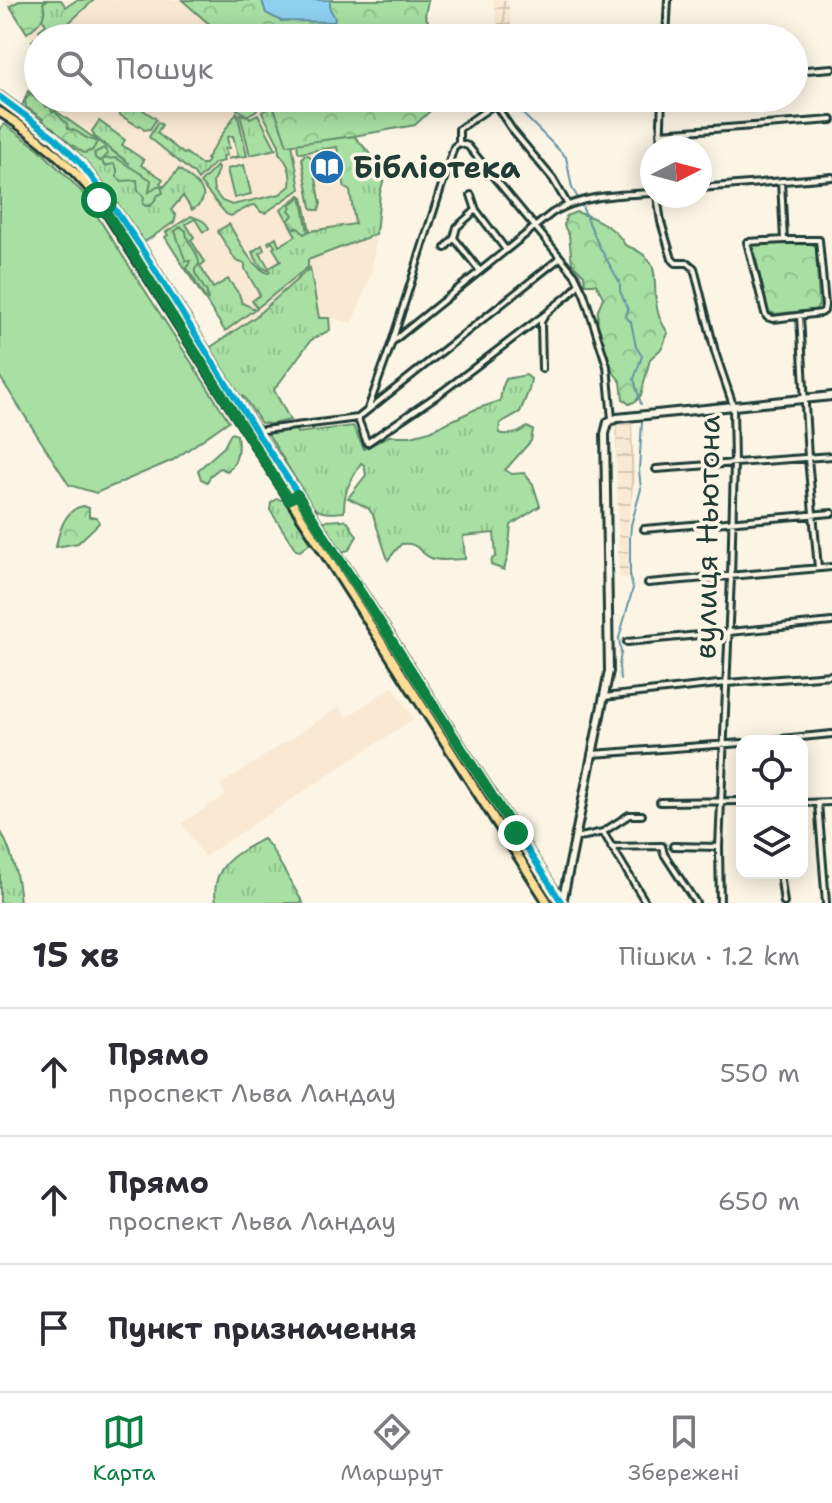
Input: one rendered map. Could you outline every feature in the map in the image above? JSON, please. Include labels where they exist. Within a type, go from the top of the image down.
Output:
[{"type":"main road","points":[[0,97],[54,137],[81,164],[129,229],[562,903]]},
{"type":"main road","points":[[2,113],[15,107]]},
{"type":"main road","points":[[2,113],[48,145],[99,200],[548,903]]},
{"type":"main road","points":[[562,903],[610,657],[605,434],[610,420],[832,396]]},
{"type":"main road","points":[[289,500],[297,494]]},
{"type":"main road","points":[[507,839],[516,833]]},
{"type":"street","points":[[667,24],[668,0]]},
{"type":"street","points":[[808,70],[832,68]]},
{"type":"street","points":[[459,143],[459,129],[483,112]]},
{"type":"street","points":[[500,112],[553,179],[568,205]]},
{"type":"street","points":[[661,112],[660,133],[832,120]]},
{"type":"street","points":[[459,143],[468,146],[575,275],[607,366],[610,420]]},
{"type":"street","points":[[367,411],[454,147],[459,143]]},
{"type":"street","points":[[712,187],[832,177]]},
{"type":"street","points":[[781,181],[784,240]]},
{"type":"street","points":[[392,342],[552,213],[596,197],[640,194]]},
{"type":"street","points":[[471,195],[476,210],[506,250]]},
{"type":"street","name":"вулиця Ньютона","points":[[659,208],[672,259],[676,263],[692,264],[694,268],[715,352],[733,405],[734,464],[719,847],[720,903]]},
{"type":"street","points":[[445,248],[454,238],[457,227],[476,210]]},
{"type":"street","points":[[454,238],[480,271]]},
{"type":"street","points":[[817,239],[820,242],[825,308],[821,313],[773,319],[767,317],[747,242],[784,240],[817,239]]},
{"type":"street","points":[[256,431],[358,418],[560,258]]},
{"type":"street","points":[[542,369],[541,322],[557,302],[573,293],[578,282]]},
{"type":"street","points":[[358,418],[367,443],[442,392],[547,313]]},
{"type":"street","points":[[800,316],[818,568]]},
{"type":"street","points":[[656,469],[832,456]]},
{"type":"street","points":[[644,529],[832,513]]},
{"type":"street","points":[[648,583],[832,567]]},
{"type":"street","points":[[627,642],[832,622]]},
{"type":"street","points":[[604,697],[832,675]]},
{"type":"street","points":[[808,736],[832,734]]},
{"type":"street","points":[[592,754],[736,744]]},
{"type":"street","points":[[660,802],[736,801]]},
{"type":"street","points":[[808,803],[832,802]]},
{"type":"street","points":[[818,803],[826,903]]},
{"type":"street","points":[[576,838],[603,832],[629,815],[642,815]]},
{"type":"street","points":[[603,832],[646,903]]},
{"type":"street","points":[[611,847],[662,846],[696,903]]},
{"type":"street","points":[[673,846],[719,847]]},
{"type":"street","points":[[781,879],[784,903]]},
{"type":"street","points":[[825,893],[832,892]]},
{"type":"shaded area","points":[[6,0],[182,0],[209,24],[24,24],[24,28]]},
{"type":"shaded area","points":[[493,0],[508,0],[511,24],[498,24]]},
{"type":"shaded area","points":[[29,112],[270,112],[287,144],[354,136],[386,171],[380,194],[372,273],[352,323],[332,318],[320,319],[310,269],[228,336],[152,216]]},
{"type":"shaded area","points":[[632,423],[634,478],[628,528],[628,578],[619,578],[616,424]]},
{"type":"shaded area","points":[[393,686],[414,719],[204,857],[182,823],[226,795],[220,785],[339,707],[347,717]]},
{"type":"green space","points":[[21,0],[47,0],[43,3],[41,20],[38,24],[24,24],[24,28],[10,6]]},
{"type":"green space","points":[[30,0],[61,0],[66,7],[77,0],[94,0],[67,24],[45,24]]},
{"type":"green space","points":[[182,0],[262,0],[266,13],[333,15],[330,0],[428,0],[425,15],[429,24],[209,24]]},
{"type":"green space","points":[[24,101],[24,112],[57,112],[130,164],[95,137],[92,131],[99,121],[125,140],[122,145],[144,160],[141,165],[163,179],[160,183],[164,187],[179,169],[201,189],[203,199],[192,210],[183,196],[171,210],[176,216],[174,222],[146,241],[140,241],[83,160],[19,108]]},
{"type":"green space","points":[[33,112],[55,112],[68,129],[97,142],[92,151],[84,153],[45,124]]},
{"type":"green space","points":[[119,112],[146,112],[156,120],[150,129],[144,130]]},
{"type":"green space","points":[[237,112],[247,156],[227,159],[238,156],[233,136],[227,137],[229,148],[225,149],[227,155],[223,156],[224,161],[215,163],[198,180],[149,137],[158,122],[162,125],[157,133],[184,154],[205,164]]},
{"type":"green space","points":[[242,112],[253,112],[248,115],[250,118],[258,114],[276,149],[250,155],[240,114],[248,116]]},
{"type":"green space","points":[[262,112],[276,112],[287,144],[292,144],[300,189],[265,213],[252,205],[231,216],[226,214],[200,183],[217,166],[214,191],[222,201],[232,205],[280,194],[290,186],[290,177],[289,168],[279,153],[279,145]]},
{"type":"green space","points":[[276,112],[429,112],[415,125],[287,145]]},
{"type":"green space","points":[[4,124],[39,149],[81,191],[229,421],[173,460],[96,493],[69,485],[0,377],[0,128]]},
{"type":"green space","points":[[354,136],[386,171],[380,193],[376,234],[308,260],[308,267],[257,308],[252,301],[260,295],[245,264],[236,261],[219,230],[229,224],[250,259],[268,273],[270,271],[261,267],[252,252],[262,245],[264,250],[260,253],[269,268],[281,261],[272,242],[268,242],[276,237],[279,246],[296,236],[281,209],[300,195],[310,231],[355,224],[350,191],[345,188],[337,147],[301,153],[297,143]]},
{"type":"green space","points":[[104,148],[108,154],[103,159],[116,158],[151,180],[149,192],[161,186],[163,193],[151,206],[143,204],[144,197],[138,191],[137,180],[122,181],[117,177],[114,164],[104,166],[102,160],[95,158],[94,153]]},
{"type":"green space","points":[[304,155],[312,158],[321,204],[319,210],[311,207],[302,159]]},
{"type":"green space","points":[[244,165],[251,194],[234,198],[227,169]]},
{"type":"green space","points":[[301,196],[308,232],[304,234],[288,221],[293,215],[290,205]]},
{"type":"green space","points":[[576,212],[611,228],[625,245],[639,251],[652,266],[656,304],[668,333],[662,348],[650,359],[641,395],[629,404],[623,399],[621,382],[609,367],[597,336],[598,310],[603,297],[596,284],[585,284],[584,275],[572,263],[569,235],[564,226],[566,216]]},
{"type":"green space","points":[[191,216],[205,222],[209,229],[203,232],[195,219],[186,224],[194,237],[191,240],[205,262],[200,266],[213,288],[228,279],[242,303],[255,309],[225,331],[165,237],[168,235],[166,232]]},
{"type":"green space","points":[[181,227],[197,255],[199,264],[195,273],[208,299],[187,268],[190,261],[185,259],[175,231]]},
{"type":"green space","points":[[767,242],[816,246],[819,305],[815,310],[775,314],[768,311],[753,247]]},
{"type":"green space","points":[[310,268],[319,318],[329,318],[330,330],[311,340],[274,390],[290,420],[261,423],[244,397],[236,393],[208,349],[255,317]]},
{"type":"green space","points":[[526,375],[531,379],[520,412],[500,423],[499,433],[514,434],[527,427],[533,430],[531,441],[505,470],[512,474],[524,473],[533,484],[540,506],[511,525],[504,570],[491,565],[496,556],[494,533],[463,536],[465,559],[435,559],[415,546],[401,544],[388,560],[373,515],[368,508],[348,498],[366,475],[364,465],[361,463],[348,486],[344,512],[323,512],[312,506],[268,434],[270,429],[294,427],[297,433],[353,426],[364,449],[389,436],[411,436],[430,431],[500,401],[506,379]]},
{"type":"green space","points":[[231,433],[237,435],[238,440],[233,464],[227,471],[220,468],[207,482],[201,479],[198,470],[224,447]]},
{"type":"green space","points":[[277,499],[283,500],[308,537],[309,544],[300,551],[296,550],[270,510],[271,503]]},
{"type":"green space","points":[[293,500],[506,828],[505,829]]},
{"type":"green space","points":[[83,506],[89,508],[89,517],[97,517],[99,523],[78,543],[56,547],[67,516]]},
{"type":"green space","points":[[347,521],[357,536],[349,550],[341,552],[322,523]]},
{"type":"green space","points":[[0,830],[14,865],[20,903],[0,903]]},
{"type":"green space","points":[[263,839],[303,903],[216,903],[215,890],[221,870],[234,856]]},
{"type":"water","points":[[262,0],[330,0],[334,22],[281,21],[266,13]]},
{"type":"waterway","points":[[521,112],[566,157],[572,188],[578,198]]},
{"type":"waterway","points":[[581,204],[599,246],[620,283],[628,310],[626,317],[631,322],[636,347],[642,356],[634,379],[641,404]]},
{"type":"waterway","points":[[620,680],[619,638],[633,588],[630,579],[630,538],[641,489],[642,422]]},
{"type":"transit line","points":[[0,97],[54,137],[81,164],[105,195],[562,903]]},
{"type":"place","name":"Бібліотека","points":[[327,167]]},
{"type":"route","points":[[99,200],[289,500],[297,494],[314,518],[516,833]]}]
